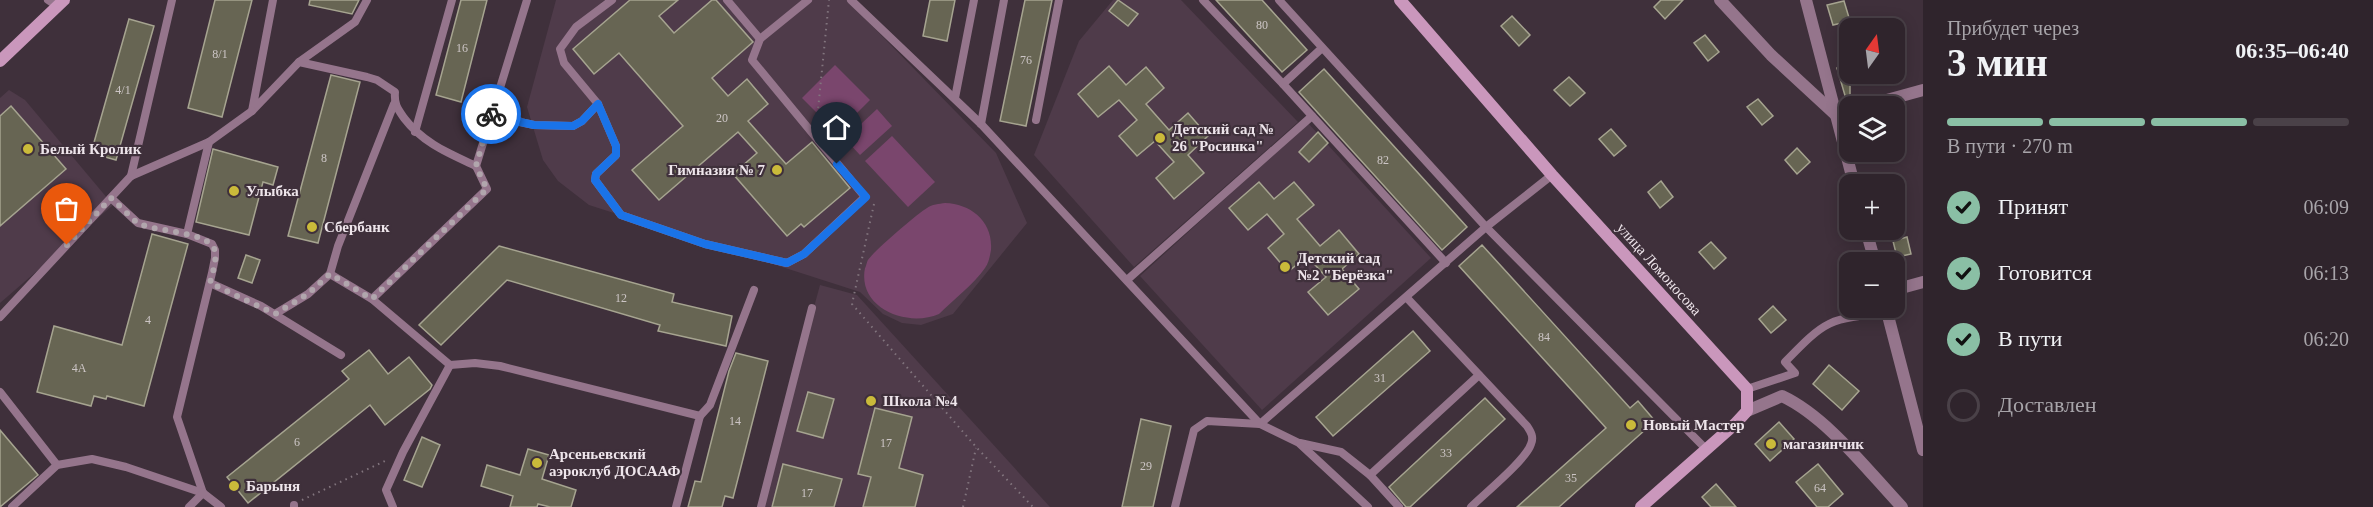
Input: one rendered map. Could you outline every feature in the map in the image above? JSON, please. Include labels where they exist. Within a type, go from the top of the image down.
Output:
[{"type":"main road","name":"улица Ломоносова","points":[[1400,0],[1552,174],[1748,389]]},
{"type":"main road","points":[[0,61],[56,2]]},
{"type":"main road","points":[[1641,507],[1735,424],[1746,411],[1748,389]]},
{"type":"street","points":[[1719,0],[1771,55],[1836,115]]},
{"type":"street","points":[[1806,0],[1851,174]]},
{"type":"street","points":[[1901,96],[1923,90]]},
{"type":"street","points":[[1889,318],[1923,450]]},
{"type":"street","points":[[1746,411],[1782,396],[1800,405],[1820,421],[1902,507]]},
{"type":"lane","points":[[131,177],[172,0]]},
{"type":"lane","points":[[252,111],[273,0]]},
{"type":"lane","points":[[0,317],[131,177],[209,142],[252,111],[299,62],[355,22],[367,0]]},
{"type":"lane","points":[[415,132],[452,0]]},
{"type":"lane","points":[[476,166],[527,0]]},
{"type":"lane","points":[[612,0],[576,27],[560,49],[564,63],[598,104],[616,146],[616,155],[596,174],[595,180],[621,215],[705,244],[787,263],[804,254],[866,197],[752,60],[760,39],[808,0]]},
{"type":"lane","points":[[727,0],[760,39]]},
{"type":"lane","points":[[851,0],[981,124],[1260,424],[1299,443],[1341,452],[1370,475],[1399,507]]},
{"type":"lane","points":[[955,98],[974,0]]},
{"type":"lane","points":[[981,124],[1004,0]]},
{"type":"lane","points":[[1035,120],[1059,0]]},
{"type":"lane","points":[[1203,0],[1446,262]]},
{"type":"lane","points":[[1279,0],[1486,227],[1706,449]]},
{"type":"lane","points":[[1283,84],[1322,48]]},
{"type":"lane","points":[[275,314],[308,294],[330,274],[338,246],[394,104],[395,92],[377,80],[299,62]]},
{"type":"lane","points":[[495,99],[520,122],[534,125],[573,126],[582,121],[598,104]]},
{"type":"lane","points":[[372,299],[487,189],[476,166],[430,145],[415,132],[394,104]]},
{"type":"lane","points":[[1126,280],[1312,116]]},
{"type":"lane","points":[[187,234],[209,142]]},
{"type":"lane","points":[[1175,507],[1194,430],[1207,421],[1260,424],[1486,227],[1552,174]]},
{"type":"lane","points":[[111,198],[138,223],[187,234],[212,244],[215,250],[210,283],[177,417],[202,493]]},
{"type":"lane","points":[[330,274],[372,299],[450,364],[475,363],[500,366],[700,416]]},
{"type":"lane","points":[[210,283],[275,314],[341,355]]},
{"type":"lane","points":[[676,507],[700,416],[710,405],[754,290]]},
{"type":"lane","points":[[1407,298],[1527,426],[1532,436],[1531,446],[1518,462],[1471,507]]},
{"type":"lane","points":[[761,507],[812,308]]},
{"type":"lane","points":[[1748,389],[1795,373],[1785,362],[1815,332],[1828,323],[1844,318]]},
{"type":"lane","points":[[393,507],[386,490],[403,452],[450,364]]},
{"type":"lane","points":[[1370,475],[1479,375]]},
{"type":"lane","points":[[0,392],[57,465]]},
{"type":"lane","points":[[1299,443],[1368,507]]},
{"type":"lane","points":[[12,507],[57,465],[92,459],[126,467],[202,493],[221,507]]},
{"type":"lane","points":[[189,507],[202,493]]},
{"type":"path","points":[[816,129],[829,0]]},
{"type":"path","points":[[870,198],[874,204],[852,304],[976,448],[1033,507]]},
{"type":"path","points":[[963,507],[976,448]]},
{"type":"path","points":[[294,506],[307,497],[403,452]]},
{"type":"shaded area","name":"Гимназия № 7","points":[[556,0],[847,0],[996,153],[1027,223],[953,314],[921,325],[902,323],[883,314],[860,292],[589,205],[558,181],[543,160],[527,107]]},
{"type":"shaded area","name":"Детский сад № 26 \"Росинка\"","points":[[1113,0],[1181,0],[1298,122],[1134,267],[1034,155],[1079,41]]},
{"type":"shaded area","points":[[835,65],[870,100],[837,133],[802,98]]},
{"type":"shaded area","points":[[9,90],[25,100],[113,205],[0,303],[0,98]]},
{"type":"shaded area","points":[[877,109],[892,126],[860,155],[845,139]]},
{"type":"shaded area","name":"Детский сад №2 \"Берёзка\"","points":[[1308,123],[1431,258],[1262,410],[1140,276]]},
{"type":"shaded area","points":[[892,136],[935,182],[908,207],[865,161]]},
{"type":"shaded area","points":[[945,203],[955,204],[972,211],[984,223],[991,240],[991,250],[986,266],[969,286],[939,314],[926,318],[913,318],[887,311],[876,304],[869,294],[865,282],[865,268],[868,261],[922,211]]},
{"type":"shaded area","name":"Школа №4","points":[[820,285],[857,295],[1050,507],[760,507]]},
{"type":"building","points":[[215,0],[252,0],[222,117],[188,108]]},
{"type":"building","points":[[310,0],[359,0],[352,14],[309,5]]},
{"type":"building","points":[[461,0],[487,0],[461,102],[436,95]]},
{"type":"building","points":[[630,0],[678,0],[659,16],[674,33],[712,0],[716,0],[753,42],[712,78],[728,96],[747,79],[768,104],[748,121],[786,164],[812,142],[850,188],[804,227],[801,224],[787,236],[733,174],[757,153],[738,132],[659,200],[632,170],[683,126],[619,53],[594,74],[573,49]]},
{"type":"building","points":[[930,0],[955,0],[947,41],[923,36]]},
{"type":"building","points":[[1025,0],[1052,0],[1026,126],[1000,121]]},
{"type":"building","points":[[1118,0],[1138,14],[1128,26],[1109,11]]},
{"type":"building","points":[[1216,0],[1262,0],[1307,50],[1282,72]]},
{"type":"building","points":[[1661,0],[1683,0],[1665,19],[1654,7]]},
{"type":"building","points":[[1844,1],[1849,18],[1839,18],[1839,24],[1833,25],[1827,5]]},
{"type":"building","points":[[1512,16],[1530,35],[1519,46],[1501,26]]},
{"type":"building","points":[[129,19],[154,26],[116,160],[91,153]]},
{"type":"building","points":[[1705,35],[1719,52],[1708,61],[1694,43]]},
{"type":"building","points":[[1109,66],[1126,85],[1146,67],[1164,88],[1146,104],[1169,130],[1188,113],[1208,136],[1188,155],[1204,173],[1174,199],[1156,178],[1174,162],[1155,141],[1137,156],[1119,136],[1137,120],[1119,100],[1098,117],[1078,94]]},
{"type":"building","points":[[1324,69],[1467,227],[1442,250],[1299,92]]},
{"type":"building","points":[[331,75],[360,82],[318,243],[288,236]]},
{"type":"building","points":[[1569,77],[1585,93],[1570,106],[1554,90]]},
{"type":"building","points":[[1842,84],[1850,84],[1850,96],[1845,96]]},
{"type":"building","points":[[1758,99],[1773,116],[1762,125],[1747,107]]},
{"type":"building","points":[[11,106],[66,169],[0,226],[0,116]]},
{"type":"building","points":[[1611,129],[1626,146],[1614,156],[1599,139]]},
{"type":"building","points":[[1318,132],[1328,143],[1309,162],[1299,152]]},
{"type":"building","points":[[1797,148],[1810,162],[1797,174],[1785,160]]},
{"type":"building","points":[[213,149],[278,167],[273,185],[263,182],[249,235],[196,222]]},
{"type":"building","points":[[1661,181],[1673,197],[1660,208],[1648,192]]},
{"type":"building","points":[[1259,182],[1274,199],[1294,182],[1314,205],[1297,219],[1320,246],[1339,230],[1359,254],[1342,269],[1359,289],[1328,315],[1308,292],[1326,277],[1307,256],[1288,272],[1268,248],[1284,234],[1267,214],[1248,230],[1229,208]]},
{"type":"building","points":[[152,234],[188,244],[144,406],[107,396],[106,399],[94,396],[91,406],[37,392],[54,326],[122,345]]},
{"type":"building","points":[[1907,237],[1911,254],[1905,255],[1905,252],[1896,252],[1893,241],[1905,240]]},
{"type":"building","points":[[1711,242],[1726,258],[1714,269],[1699,252]]},
{"type":"building","points":[[1482,245],[1630,408],[1638,401],[1655,421],[1559,507],[1517,507],[1606,428],[1459,266]]},
{"type":"building","points":[[499,246],[674,294],[672,302],[732,316],[726,346],[658,331],[660,325],[507,280],[441,345],[419,325]]},
{"type":"building","points":[[246,255],[260,260],[252,283],[238,278]]},
{"type":"building","points":[[1773,306],[1786,320],[1771,333],[1759,319]]},
{"type":"building","points":[[1413,331],[1430,351],[1333,436],[1316,417]]},
{"type":"building","points":[[369,350],[388,374],[409,357],[432,385],[430,389],[385,425],[370,405],[248,503],[227,477],[349,379],[342,371]]},
{"type":"building","points":[[736,353],[768,361],[733,498],[725,496],[722,507],[688,507],[695,481],[701,482],[729,371]]},
{"type":"building","points":[[1829,365],[1859,391],[1842,410],[1813,384]]},
{"type":"building","points":[[808,392],[834,399],[823,438],[797,431]]},
{"type":"building","points":[[1485,398],[1505,419],[1410,507],[1406,507],[1389,487]]},
{"type":"building","points":[[875,408],[912,417],[899,468],[923,475],[915,507],[863,507],[871,477],[858,474]]},
{"type":"building","points":[[1141,419],[1171,426],[1153,507],[1122,507]]},
{"type":"building","points":[[1779,422],[1794,439],[1770,461],[1755,444]]},
{"type":"building","points":[[0,430],[38,475],[0,507]]},
{"type":"building","points":[[422,437],[440,445],[422,487],[404,480]]},
{"type":"building","points":[[528,449],[549,455],[542,479],[576,490],[571,507],[550,507],[538,504],[537,507],[510,507],[513,496],[481,486],[487,465],[520,475]]},
{"type":"building","points":[[783,464],[842,479],[834,507],[772,507]]},
{"type":"building","points":[[1818,464],[1843,494],[1828,507],[1817,507],[1796,482]]},
{"type":"building","points":[[1716,484],[1736,507],[1711,507],[1702,497]]},
{"type":"way so far","points":[[67,245],[111,198],[138,223],[187,234],[212,244],[215,258],[210,283],[275,314],[308,294],[330,274],[372,299],[487,189],[476,166],[491,114]]},
{"type":"place","name":"Детский сад № 26 \"Росинка\"","points":[[1160,138]]},
{"type":"place","name":"Белый Кролик","points":[[28,149]]},
{"type":"place","name":"Гимназия № 7","points":[[777,170]]},
{"type":"place","name":"Улыбка","points":[[234,191]]},
{"type":"place","name":"Сбербанк","points":[[312,227]]},
{"type":"place","name":"Детский сад №2 \"Берёзка\"","points":[[1285,267]]},
{"type":"place","name":"Школа №4","points":[[871,401]]},
{"type":"place","name":"Новый Мастер","points":[[1631,425]]},
{"type":"place","name":"магазинчик","points":[[1771,444]]},
{"type":"place","name":"Арсеньевский аэроклуб ДОСААФ","points":[[537,463]]},
{"type":"place","name":"Барыня","points":[[234,486]]},
{"type":"route","points":[[491,114],[495,99],[520,122],[534,125],[573,126],[582,121],[598,104],[616,146],[616,155],[596,174],[595,180],[621,215],[705,244],[787,263],[804,254],[866,197],[837,164]]}]
